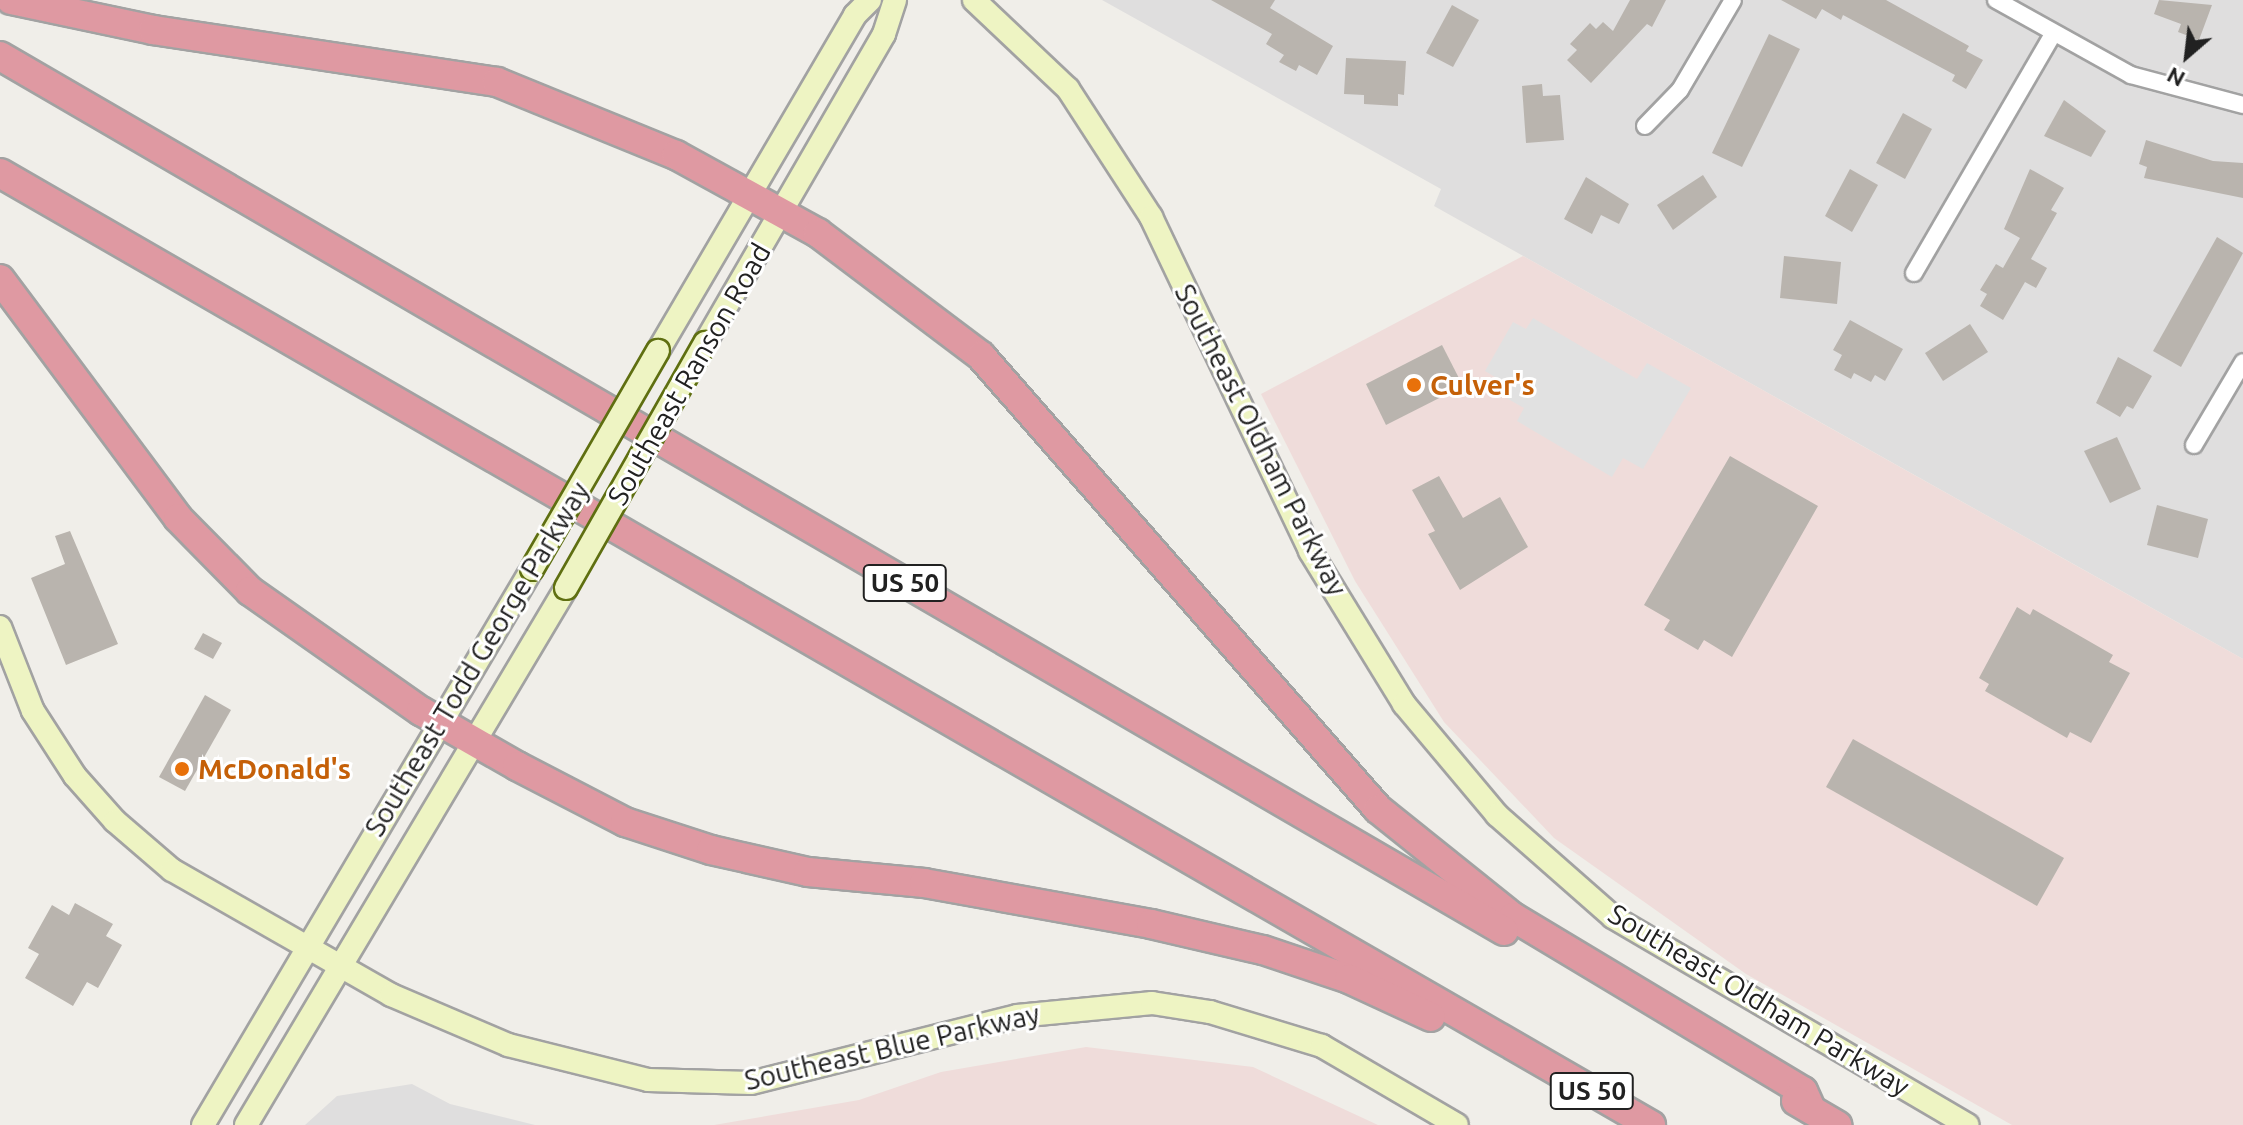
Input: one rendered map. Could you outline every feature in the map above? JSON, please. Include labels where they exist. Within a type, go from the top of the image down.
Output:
[{"type":"highway","points":[[11,0],[153,30],[497,82],[676,155],[783,211],[981,356],[1378,809],[1513,917],[1803,1091],[1811,1109]]},
{"type":"highway","name":"US 50","points":[[0,56],[1837,1125]]},
{"type":"highway","name":"US 50","points":[[0,173],[1651,1125]]},
{"type":"highway","points":[[0,279],[178,518],[250,591],[440,724],[625,822],[711,850],[808,872],[924,883],[1055,904],[1263,950],[1349,979],[1504,1056],[1534,1057]]},
{"type":"street","points":[[750,193],[870,0]]},
{"type":"street","name":"Southeast Ranson Road","points":[[473,743],[566,588],[884,34],[895,0]]},
{"type":"street","name":"Southeast Oldham Parkway","points":[[974,0],[1068,89],[1143,204],[1310,551],[1404,704],[1497,815],[1613,917],[1967,1125]]},
{"type":"street","points":[[1645,126],[1680,90],[1733,0]]},
{"type":"street","points":[[1996,0],[2131,75],[2243,105]]},
{"type":"street","points":[[1914,273],[2053,34]]},
{"type":"street","name":"Southeast Todd George Parkway","points":[[203,1125],[750,193]]},
{"type":"street","points":[[2194,445],[2243,362]]},
{"type":"street","name":"Southeast Blue Parkway","points":[[0,627],[33,711],[75,776],[115,821],[172,870],[391,995],[508,1045],[648,1080],[700,1084],[751,1083],[1017,1016],[1152,1003],[1210,1012],[1322,1046],[1457,1125]]},
{"type":"street","name":"Southeast Todd George Parkway","points":[[246,1125],[473,743]]},
{"type":"shaded area","points":[[1102,0],[2243,0],[2243,659],[1434,206],[1441,189]]},
{"type":"shaded area","points":[[1523,256],[2243,659],[2243,1125],[2012,1125],[1746,974],[1554,838],[1444,722],[1355,581],[1261,394]]},
{"type":"shaded area","points":[[1533,318],[1637,379],[1647,363],[1691,388],[1643,469],[1623,458],[1612,477],[1517,421],[1524,408],[1494,391],[1500,380],[1485,371],[1513,322],[1526,329]]},
{"type":"shaded area","points":[[1086,1047],[1253,1067],[1378,1125],[714,1125],[859,1100],[941,1072]]},
{"type":"shaded area","points":[[412,1084],[450,1104],[535,1125],[305,1125],[337,1096]]},
{"type":"building","points":[[1211,0],[1275,0],[1270,8],[1333,46],[1317,75],[1299,65],[1296,71],[1279,62],[1284,55],[1266,44],[1272,34]]},
{"type":"building","points":[[1630,0],[1666,0],[1652,27],[1647,24],[1591,83],[1567,60],[1577,50],[1570,44],[1590,23],[1596,29],[1603,22],[1613,31]]},
{"type":"building","points":[[1781,0],[1886,0],[1969,46],[1966,51],[1983,60],[1966,89],[1952,81],[1955,75],[1843,15],[1841,20],[1822,9],[1816,19]]},
{"type":"building","points":[[2159,0],[2212,5],[2199,40],[2178,32],[2181,24],[2154,14]]},
{"type":"building","points":[[1452,5],[1479,20],[1453,67],[1426,53]]},
{"type":"building","points":[[1769,34],[1800,49],[1742,167],[1712,153]]},
{"type":"building","points":[[1346,58],[1406,61],[1404,95],[1398,94],[1398,106],[1364,104],[1364,95],[1344,94]]},
{"type":"building","points":[[1542,84],[1543,96],[1560,95],[1564,140],[1526,143],[1522,86]]},
{"type":"building","points":[[2064,100],[2106,131],[2091,157],[2044,136]]},
{"type":"building","points":[[1903,113],[1932,129],[1905,179],[1876,163]]},
{"type":"building","points":[[2146,140],[2213,161],[2243,163],[2243,198],[2144,178],[2147,167],[2139,164]]},
{"type":"building","points":[[1850,169],[1878,185],[1852,232],[1825,216]]},
{"type":"building","points":[[2030,169],[2064,188],[2051,210],[2057,213],[2031,259],[2047,268],[2036,288],[2025,282],[2003,320],[1980,306],[1987,294],[1980,290],[1996,264],[2003,268],[2020,238],[2004,229]]},
{"type":"building","points":[[1703,175],[1717,197],[1673,230],[1657,205]]},
{"type":"building","points":[[1586,177],[1629,204],[1619,224],[1601,215],[1592,234],[1564,219]]},
{"type":"building","points":[[2217,237],[2243,253],[2181,367],[2153,351]]},
{"type":"building","points":[[1784,256],[1841,262],[1837,304],[1780,298]]},
{"type":"building","points":[[1850,320],[1903,349],[1885,381],[1875,375],[1871,382],[1854,373],[1851,379],[1834,370],[1842,355],[1833,350]]},
{"type":"building","points":[[1970,324],[1988,352],[1943,381],[1925,353]]},
{"type":"building","name":"Culver's","points":[[1442,345],[1463,386],[1386,425],[1366,384]]},
{"type":"building","points":[[2118,357],[2152,376],[2133,409],[2127,406],[2120,417],[2096,403]]},
{"type":"building","points":[[2117,437],[2141,489],[2110,503],[2084,451]]},
{"type":"building","points":[[1730,456],[1818,506],[1732,657],[1704,640],[1698,650],[1664,630],[1670,620],[1644,605]]},
{"type":"building","points":[[1439,476],[1463,518],[1500,497],[1528,547],[1460,590],[1428,534],[1435,531],[1412,490]]},
{"type":"building","points":[[2157,505],[2208,519],[2198,558],[2147,545]]},
{"type":"building","points":[[70,531],[118,644],[66,665],[31,578],[65,564],[55,536]]},
{"type":"building","points":[[2017,607],[2030,615],[2033,609],[2113,655],[2109,662],[2130,673],[2091,743],[2070,732],[2067,738],[1985,691],[1989,684],[1979,678]]},
{"type":"building","points":[[203,633],[222,643],[213,659],[194,649]]},
{"type":"building","points":[[205,695],[231,710],[185,791],[159,777]]},
{"type":"building","points":[[1853,739],[2064,858],[2037,906],[1826,787]]},
{"type":"building","points":[[75,903],[113,924],[106,936],[122,945],[98,988],[87,982],[73,1006],[25,978],[39,954],[28,948],[52,905],[69,915]]},
{"type":"place","name":"Culver's","points":[[1414,385]]},
{"type":"place","name":"McDonald's","points":[[182,769]]}]
